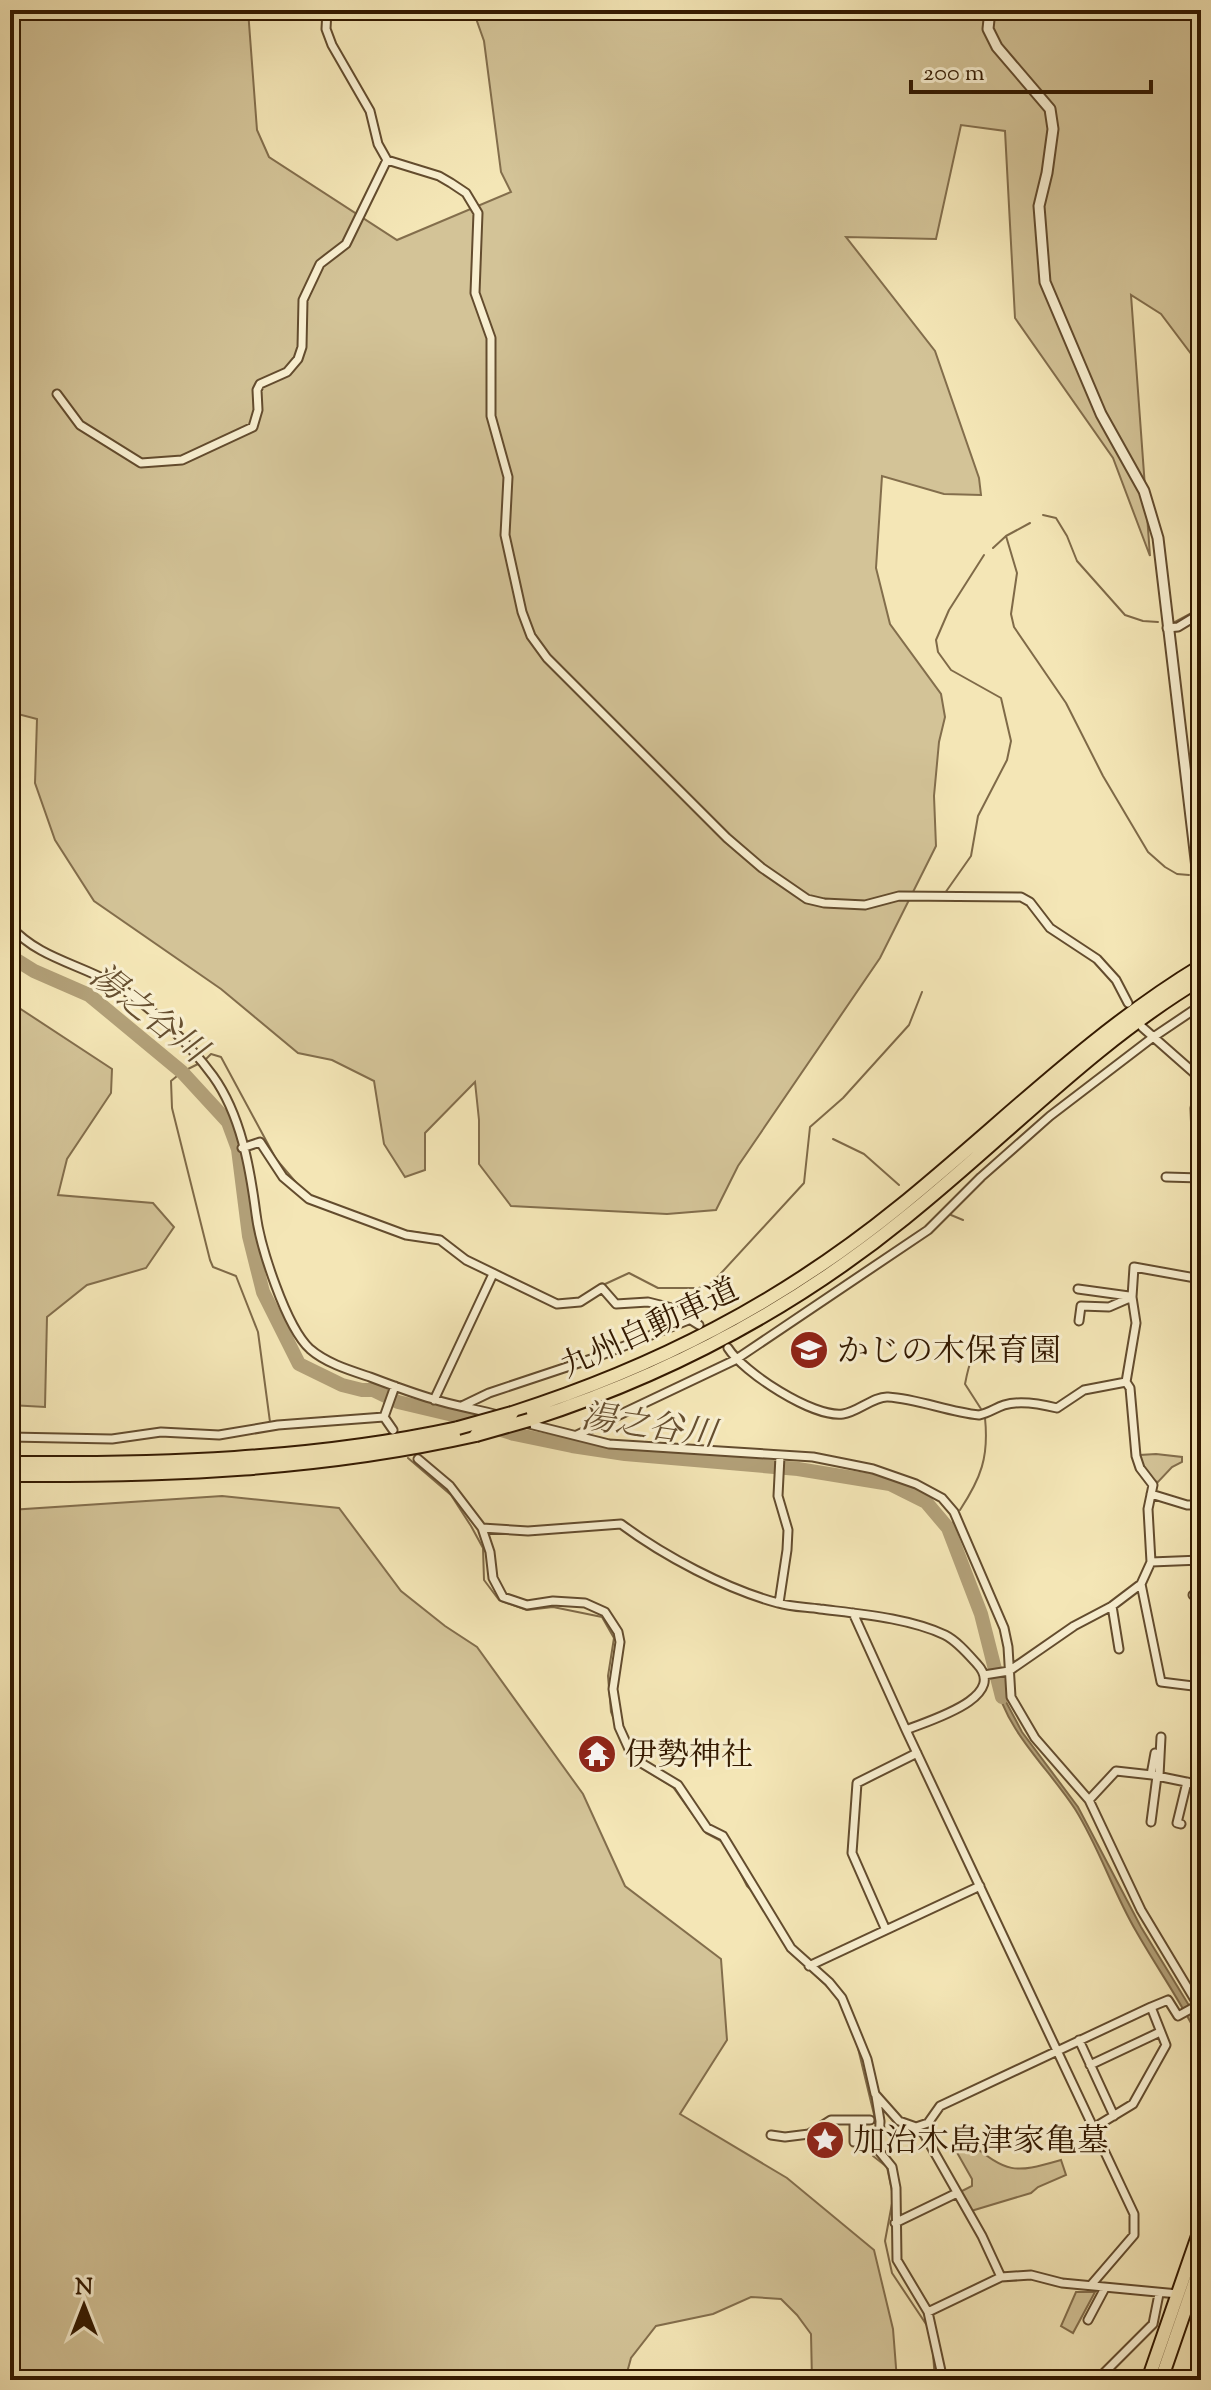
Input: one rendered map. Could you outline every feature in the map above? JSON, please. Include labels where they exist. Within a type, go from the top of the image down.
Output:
[{"type":"highway","name":"九州自動車道","points":[[10,1463],[152,1463],[360,1446],[458,1428],[512,1413],[634,1369],[702,1337],[805,1278],[931,1181],[1091,1043],[1201,966]]},
{"type":"highway","name":"九州自動車道","points":[[10,1475],[151,1474],[310,1464],[406,1450],[476,1435],[625,1386],[695,1354],[811,1287],[905,1218],[1099,1052],[1201,979]]},
{"type":"highway","points":[[1148,2380],[1190,2294],[1201,2227]]},
{"type":"highway","points":[[1161,2380],[1201,2264]]},
{"type":"street","points":[[327,10],[326,29],[332,45],[370,111],[378,144],[387,160],[439,176],[466,193],[475,206],[478,238],[475,293],[491,338],[491,416],[508,477],[505,535],[522,612],[531,636],[552,664],[727,838],[762,868],[807,899],[865,905],[899,896],[1021,897],[1030,902],[1050,928],[1097,959],[1116,980],[1128,1003]]},
{"type":"street","points":[[990,10],[988,29],[997,47],[1050,109],[1053,129],[1039,206],[1045,282],[1101,414],[1144,491],[1158,538],[1201,902]]},
{"type":"street","points":[[57,394],[80,425],[141,463],[182,460],[253,427],[260,384],[287,372],[298,359],[302,347],[303,300],[320,264],[346,244],[387,160]]},
{"type":"street","points":[[1167,628],[1178,627],[1201,613]]},
{"type":"street","points":[[10,926],[25,942],[42,953],[120,988],[166,1026],[218,1085],[237,1123],[253,1194],[259,1239],[290,1318],[307,1347],[345,1369],[395,1388],[609,1444],[780,1458],[813,1457],[873,1469],[924,1487],[942,1498],[958,1518],[974,1565],[1004,1628],[1011,1697],[1035,1738],[1089,1800],[1141,1910],[1200,2004],[1178,2016],[1168,2000],[1151,2007],[940,2106],[928,2123],[916,2127]]},
{"type":"street","points":[[577,1435],[735,1360],[928,1230],[981,1177],[1050,1116],[1152,1038],[1201,1005]]},
{"type":"street","points":[[1142,1027],[1201,1079]]},
{"type":"street","points":[[1166,1177],[1201,1178],[1195,1108],[1201,1101]]},
{"type":"street","points":[[242,1148],[260,1142],[283,1177],[309,1199],[406,1235],[440,1240],[466,1260],[557,1304],[580,1302],[602,1288],[616,1304],[648,1302],[672,1308],[699,1325]]},
{"type":"street","points":[[987,1675],[1007,1671],[1074,1626],[1112,1606],[1141,1584],[1151,1562],[1148,1509],[1153,1485],[1140,1468],[1136,1456],[1130,1388],[1126,1382],[1136,1323],[1132,1297],[1134,1267],[1201,1279]]},
{"type":"street","points":[[434,1400],[493,1274]]},
{"type":"street","points":[[1078,1289],[1132,1297]]},
{"type":"street","points":[[1079,1321],[1081,1306],[1109,1307],[1132,1297]]},
{"type":"street","points":[[462,1406],[489,1393],[597,1357],[691,1319]]},
{"type":"street","points":[[728,1348],[735,1360],[760,1378],[823,1412],[841,1414],[885,1397],[979,1415],[1005,1405],[1034,1402],[1057,1408],[1084,1390],[1126,1382]]},
{"type":"street","points":[[384,1417],[395,1388]]},
{"type":"street","points":[[384,1417],[393,1430]]},
{"type":"street","points":[[10,1437],[112,1439],[161,1432],[219,1435],[278,1425],[384,1417]]},
{"type":"street","points":[[779,1603],[788,1530],[778,1496],[780,1458]]},
{"type":"street","points":[[418,1459],[450,1486],[482,1528],[490,1552],[493,1578],[503,1597],[527,1605],[553,1601],[585,1603],[605,1612],[618,1632],[620,1642],[613,1689],[619,1727],[633,1758],[678,1785],[707,1828],[723,1836],[785,1939],[842,1998],[867,2059],[875,2094],[879,2151],[892,2167],[896,2188],[897,2260],[928,2312],[943,2380]]},
{"type":"street","points":[[1151,1494],[1187,1505],[1201,1505]]},
{"type":"street","points":[[482,1528],[528,1531],[621,1524],[685,1563],[735,1588],[779,1603],[886,1618],[947,1636],[966,1651],[987,1675]]},
{"type":"street","points":[[1151,1562],[1201,1560]]},
{"type":"street","points":[[1141,1584],[1161,1682],[1201,1687]]},
{"type":"street","points":[[1112,1606],[1119,1649]]},
{"type":"street","points":[[853,1613],[1134,2214],[1134,2235],[1091,2285]]},
{"type":"street","points":[[906,1730],[969,1703],[981,1693],[987,1675]]},
{"type":"street","points":[[1151,1822],[1161,1737]]},
{"type":"street","points":[[885,1928],[852,1853],[857,1783],[917,1753]]},
{"type":"street","points":[[1155,1753],[1156,1776]]},
{"type":"street","points":[[1089,1800],[1116,1771],[1201,1785]]},
{"type":"street","points":[[1181,1824],[1177,1823],[1187,1782]]},
{"type":"street","points":[[809,1966],[980,1886]]},
{"type":"street","points":[[1095,2127],[1133,2104],[1166,2045],[1151,2007]]},
{"type":"street","points":[[1090,2065],[1160,2032]]},
{"type":"street","points":[[1079,2040],[1114,2116]]},
{"type":"street","points":[[875,2094],[899,2121],[916,2127],[924,2134],[1001,2277]]},
{"type":"street","points":[[771,2135],[809,2134],[831,2120],[876,2121]]},
{"type":"street","points":[[854,2120],[854,2142]]},
{"type":"street","points":[[895,2223],[957,2193]]},
{"type":"street","points":[[928,2312],[1001,2277],[1031,2275],[1062,2283],[1142,2289],[1159,2294],[1190,2294]]},
{"type":"street","points":[[1088,2320],[1105,2288]]},
{"type":"street","points":[[1097,2380],[1153,2324],[1159,2294]]},
{"type":"shaded area","points":[[10,10],[248,10],[257,130],[269,157],[397,240],[511,192],[501,172],[484,41],[473,10],[1201,10],[1201,367],[1161,314],[1131,295],[1150,556],[1113,458],[1015,318],[1005,131],[961,125],[936,239],[846,237],[935,351],[979,478],[981,495],[944,494],[882,476],[876,568],[890,624],[941,694],[945,717],[939,742],[934,796],[936,846],[880,958],[738,1166],[716,1210],[667,1214],[511,1206],[479,1164],[475,1082],[425,1133],[425,1170],[405,1177],[384,1144],[374,1081],[332,1060],[298,1053],[221,989],[94,901],[55,840],[35,783],[37,719],[10,712]]},
{"type":"shaded area","points":[[10,1002],[112,1069],[111,1093],[67,1159],[58,1195],[153,1203],[174,1227],[146,1268],[87,1285],[47,1317],[45,1407],[10,1405]]},
{"type":"shaded area","points":[[1140,1455],[1182,1457],[1182,1462],[1172,1467],[1158,1482],[1153,1481],[1142,1467]]},
{"type":"shaded area","points":[[222,1496],[339,1508],[401,1591],[477,1647],[583,1794],[625,1886],[721,1959],[727,2040],[680,2114],[787,2178],[874,2250],[893,2329],[897,2380],[812,2380],[811,2334],[781,2299],[751,2297],[713,2314],[656,2326],[631,2358],[625,2380],[10,2380],[10,1510]]},
{"type":"shaded area","points":[[1000,1679],[1005,1700],[1022,1732],[1078,1807],[1141,1927],[1201,2025],[1201,2042],[1128,1916],[1075,1809],[1008,1716],[995,1680]]},
{"type":"shaded area","points":[[968,2142],[993,2160],[1012,2168],[1021,2169],[1061,2160],[1066,2175],[1031,2193],[971,2211],[960,2192],[972,2186],[972,2179],[955,2149]]},
{"type":"shaded area","points":[[1076,2292],[1095,2292],[1073,2333],[1061,2326]]},
{"type":"waterway","points":[[1043,515],[1056,518],[1077,561],[1125,615],[1158,622]]},
{"type":"waterway","points":[[993,548],[1006,536],[1030,523]]},
{"type":"waterway","points":[[1006,536],[1017,573],[1011,614],[1014,627],[1066,703],[1103,776],[1148,852],[1177,874],[1189,875]]},
{"type":"waterway","points":[[945,893],[971,856],[978,816],[1007,760],[1011,741],[1001,698],[951,670],[938,652],[936,640],[949,610],[984,555]]},
{"type":"waterway","points":[[1175,622],[1201,608]]},
{"type":"waterway","name":"湯之谷川","points":[[10,956],[34,971],[89,995],[182,1072],[228,1122],[238,1149],[249,1236],[263,1292],[299,1364],[342,1385],[373,1390],[398,1402],[514,1434],[572,1446],[625,1454],[798,1469],[890,1484],[926,1502],[948,1528],[981,1614],[1002,1697]]},
{"type":"waterway","points":[[603,1285],[629,1273],[658,1288],[699,1288],[712,1283],[804,1183],[810,1127],[843,1098],[909,1025],[922,992]]},
{"type":"waterway","points":[[205,1060],[211,1054],[221,1057],[276,1159],[299,1186]]},
{"type":"waterway","points":[[198,1064],[171,1081],[172,1108],[210,1260],[213,1267],[236,1276],[258,1332],[270,1422]]},
{"type":"waterway","points":[[833,1139],[864,1154],[899,1185]]},
{"type":"waterway","points":[[951,1215],[963,1220]]},
{"type":"waterway","points":[[407,1231],[442,1236],[449,1243]]},
{"type":"waterway","points":[[510,1277],[522,1283]]},
{"type":"waterway","points":[[983,1412],[965,1384],[972,1357],[989,1335]]},
{"type":"waterway","points":[[960,1510],[982,1467],[986,1444],[985,1418]]},
{"type":"waterway","points":[[408,1458],[451,1495],[471,1526],[483,1548],[484,1580],[499,1600],[527,1610],[553,1607],[602,1617],[614,1638],[608,1676],[611,1712],[615,1722]]},
{"type":"waterway","name":"湯之谷川","points":[[948,1528],[953,1523]]},
{"type":"waterway","points":[[621,1739],[630,1761],[673,1787],[706,1833],[723,1842]]},
{"type":"waterway","points":[[736,1864],[754,1893]]},
{"type":"waterway","points":[[797,1958],[833,1992]]},
{"type":"waterway","points":[[857,2044],[877,2127]]},
{"type":"waterway","points":[[876,2134],[873,2156],[887,2167],[892,2191]]},
{"type":"waterway","points":[[893,2198],[885,2241],[892,2273],[928,2327]]},
{"type":"waterway","points":[[933,2353],[935,2380]]},
{"type":"place","name":"かじの木保育園","points":[[809,1350]]},
{"type":"place","name":"伊勢神社","points":[[597,1754]]},
{"type":"place","name":"加治木島津家亀墓","points":[[825,2140]]}]
